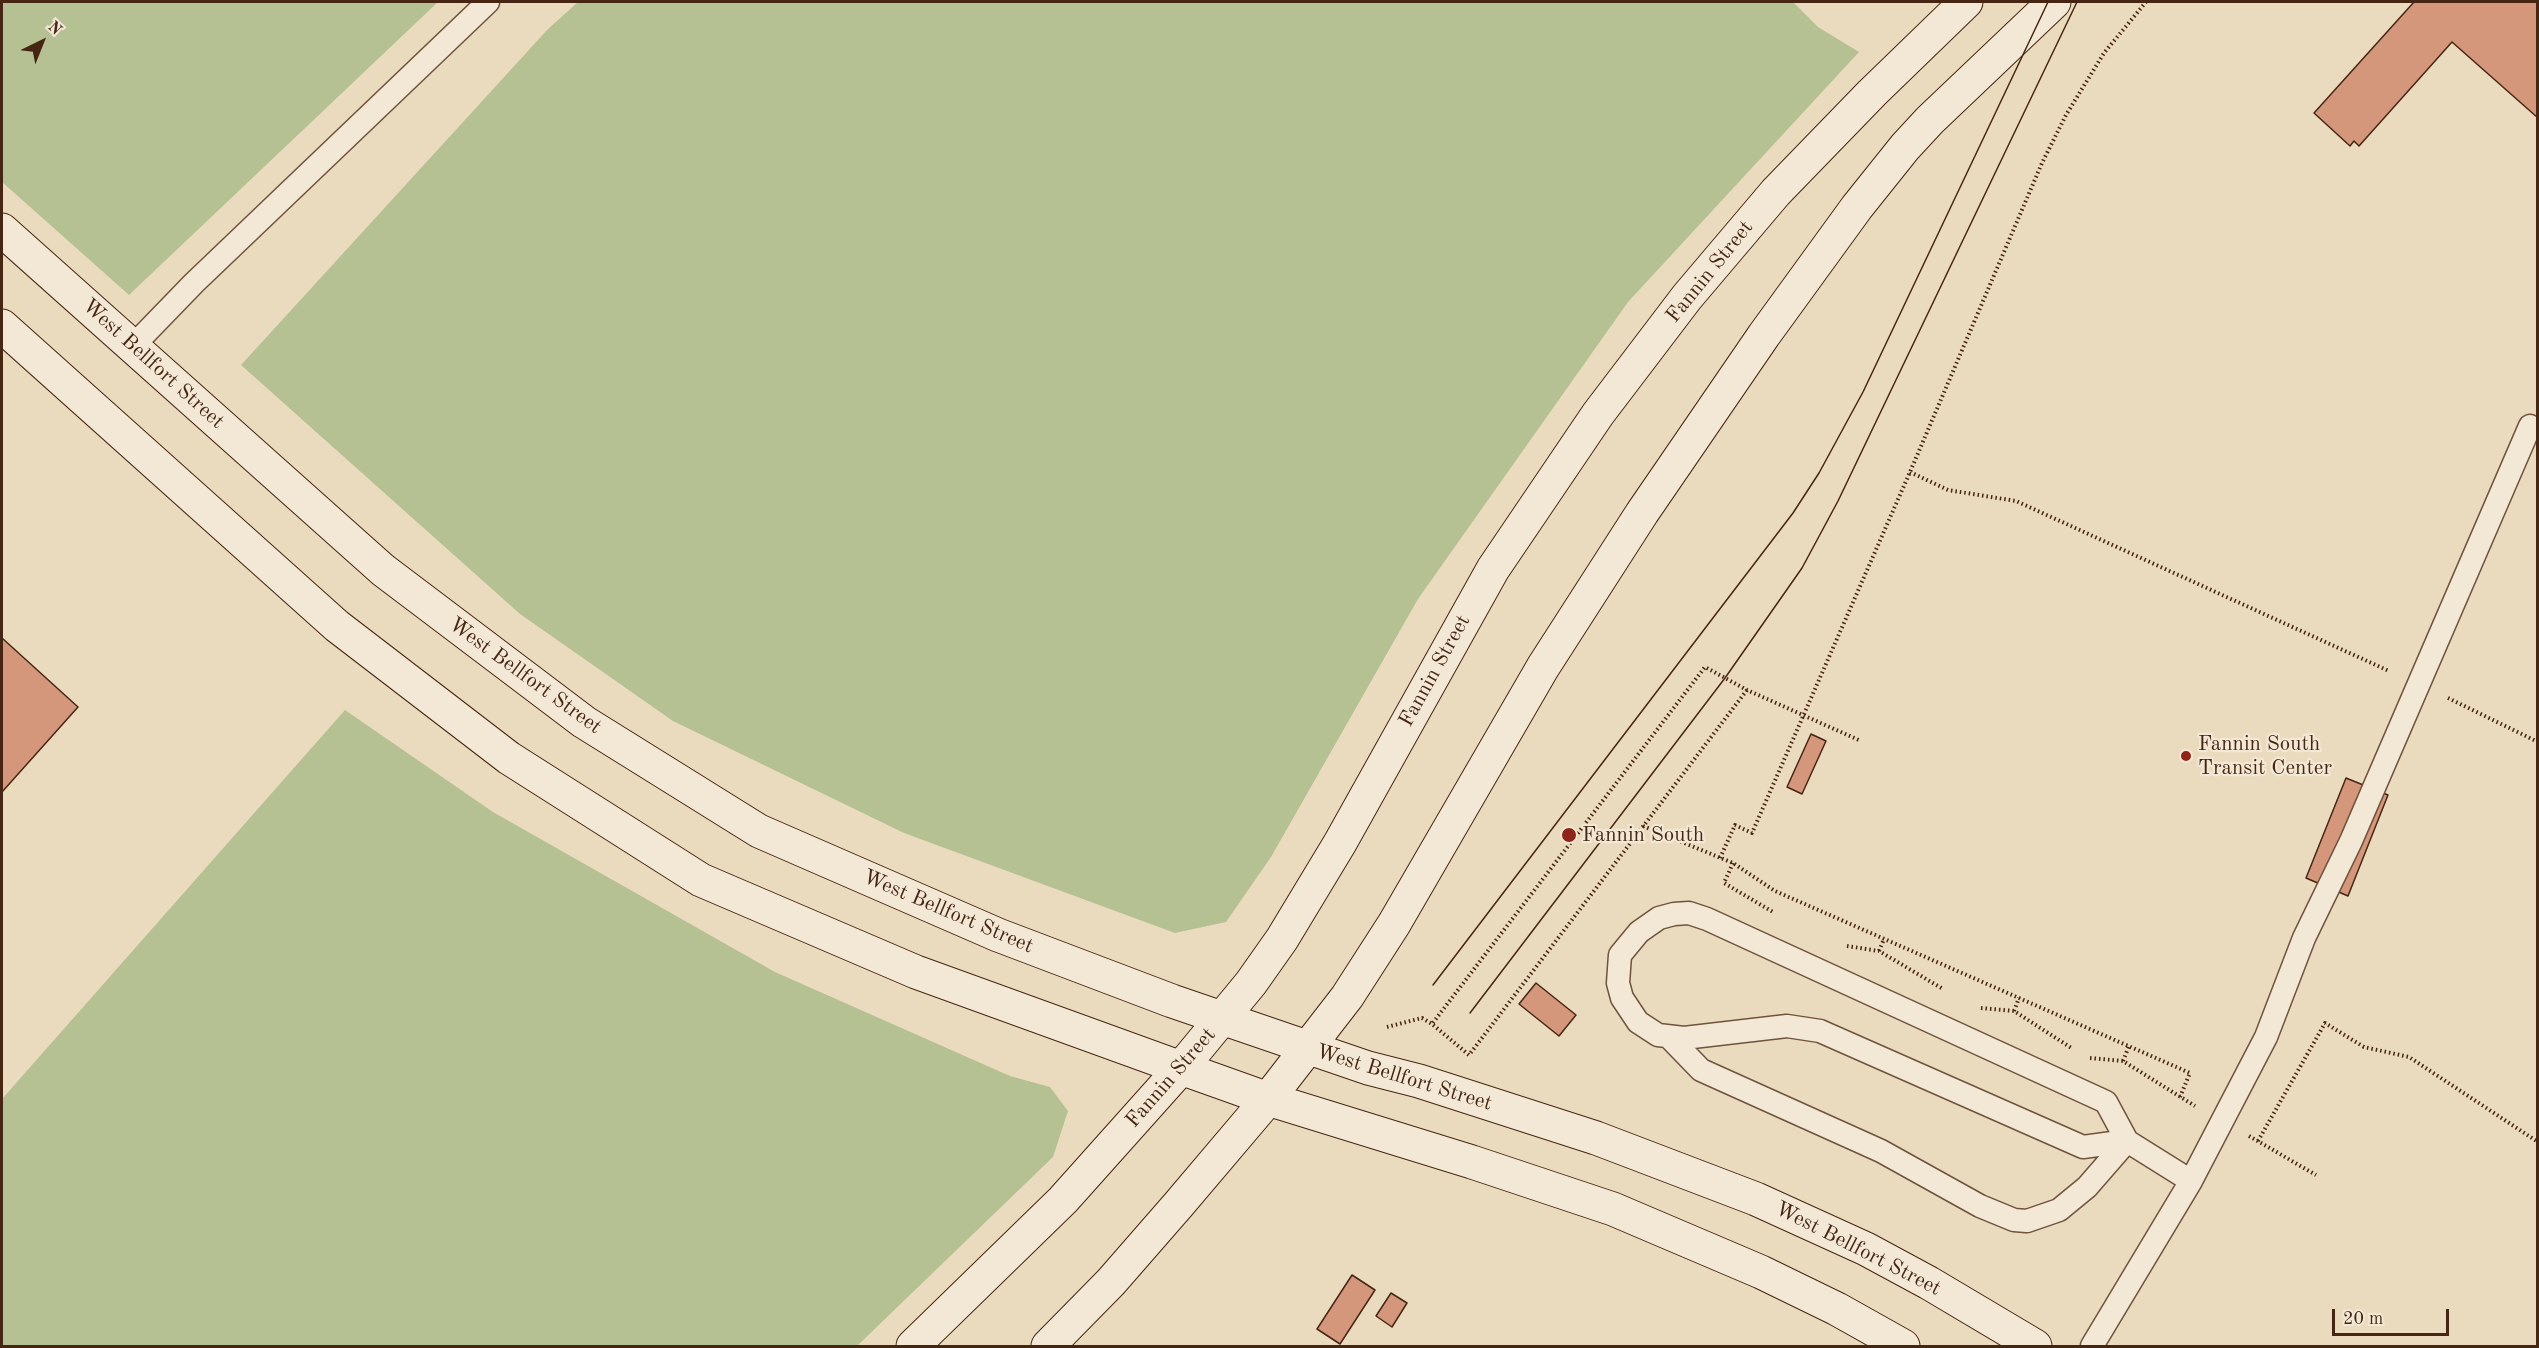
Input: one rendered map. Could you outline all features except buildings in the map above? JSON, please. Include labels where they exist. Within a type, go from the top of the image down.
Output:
[{"type":"main road","name":"Fannin Street","points":[[913,1347],[1063,1200],[1181,1068],[1251,983],[1302,907],[1493,568],[1598,414],[1687,297],[1776,192],[1872,93],[1966,2]]},
{"type":"main road","points":[[1048,1347],[1140,1250],[1268,1099],[1347,997],[1394,924],[1543,667],[1642,513],[1764,335],[1857,207],[1905,147],[1954,95],[2054,2]]},
{"type":"main road","name":"West Bellfort Street","points":[[2,230],[383,570],[584,722],[759,831],[998,935],[1222,1019],[1606,1142],[1756,1198],[1866,1249],[1929,1283],[2035,1347]]},
{"type":"main road","points":[[2,326],[337,626],[508,758],[692,874],[916,972],[1268,1099],[1472,1161],[1613,1209],[1761,1272],[1837,1309],[1903,1347]]},
{"type":"lane","points":[[133,346],[194,283],[488,2]]},
{"type":"lane","points":[[2092,1347],[2191,1181],[2266,1037],[2304,938],[2351,841],[2530,426]]},
{"type":"lane","points":[[2127,1141],[2083,1147],[1820,1031],[1787,1026],[1684,1038],[1669,1037],[1648,1029],[1628,1010],[1618,983],[1620,955],[1647,925],[1666,916],[1689,913],[1707,919],[2106,1102],[2127,1141],[2191,1181]]},
{"type":"lane","points":[[1669,1037],[1701,1070],[1881,1151],[1980,1206],[2014,1220],[2027,1221],[2059,1210],[2087,1187],[2127,1141]]},
{"type":"path","points":[[1720,858],[1735,825],[1752,833],[2042,163],[2066,115],[2104,53],[2146,2]]},
{"type":"path","points":[[1910,472],[1948,490],[2016,501],[2418,684],[2538,742]]},
{"type":"path","points":[[1432,1024],[1705,667],[1747,690],[1861,741]]},
{"type":"path","points":[[1387,1027],[1422,1018],[1470,1055],[1747,690]]},
{"type":"path","points":[[1643,826],[1732,863],[1775,891],[2190,1073],[2180,1097]]},
{"type":"path","points":[[1732,863],[1724,883],[1781,916]]},
{"type":"path","points":[[1879,951],[1884,939]]},
{"type":"path","points":[[1838,945],[1879,951],[1944,990]]},
{"type":"path","points":[[2014,1011],[2019,998]]},
{"type":"path","points":[[1971,1006],[2014,1011],[2077,1052]]},
{"type":"path","points":[[2258,1141],[2325,1023],[2364,1047],[2409,1057],[2538,1142]]},
{"type":"path","points":[[2123,1061],[2129,1046]]},
{"type":"path","points":[[2086,1058],[2123,1061],[2180,1097],[2316,1175]]},
{"type":"green space","points":[[2,2],[438,2],[129,295],[2,182]]},
{"type":"green space","points":[[578,2],[1793,2],[1818,27],[1859,52],[1628,302],[1418,599],[1271,857],[1226,922],[1175,933],[904,833],[673,721],[520,614],[241,365],[548,29]]},
{"type":"green space","points":[[345,710],[493,812],[775,972],[1010,1076],[1050,1087],[1068,1111],[1053,1157],[857,1346],[2,1346],[2,1099]]},
{"type":"tram line","points":[[1433,985],[1793,513],[1819,473],[1863,392],[2048,2]]},
{"type":"tram line","points":[[1470,1013],[1725,678],[1802,568],[1838,501],[2077,2]]},
{"type":"place","name":"Fannin South Transit Center","points":[[2186,756]]},
{"type":"place","name":"Fannin South","points":[[1569,835]]}]
